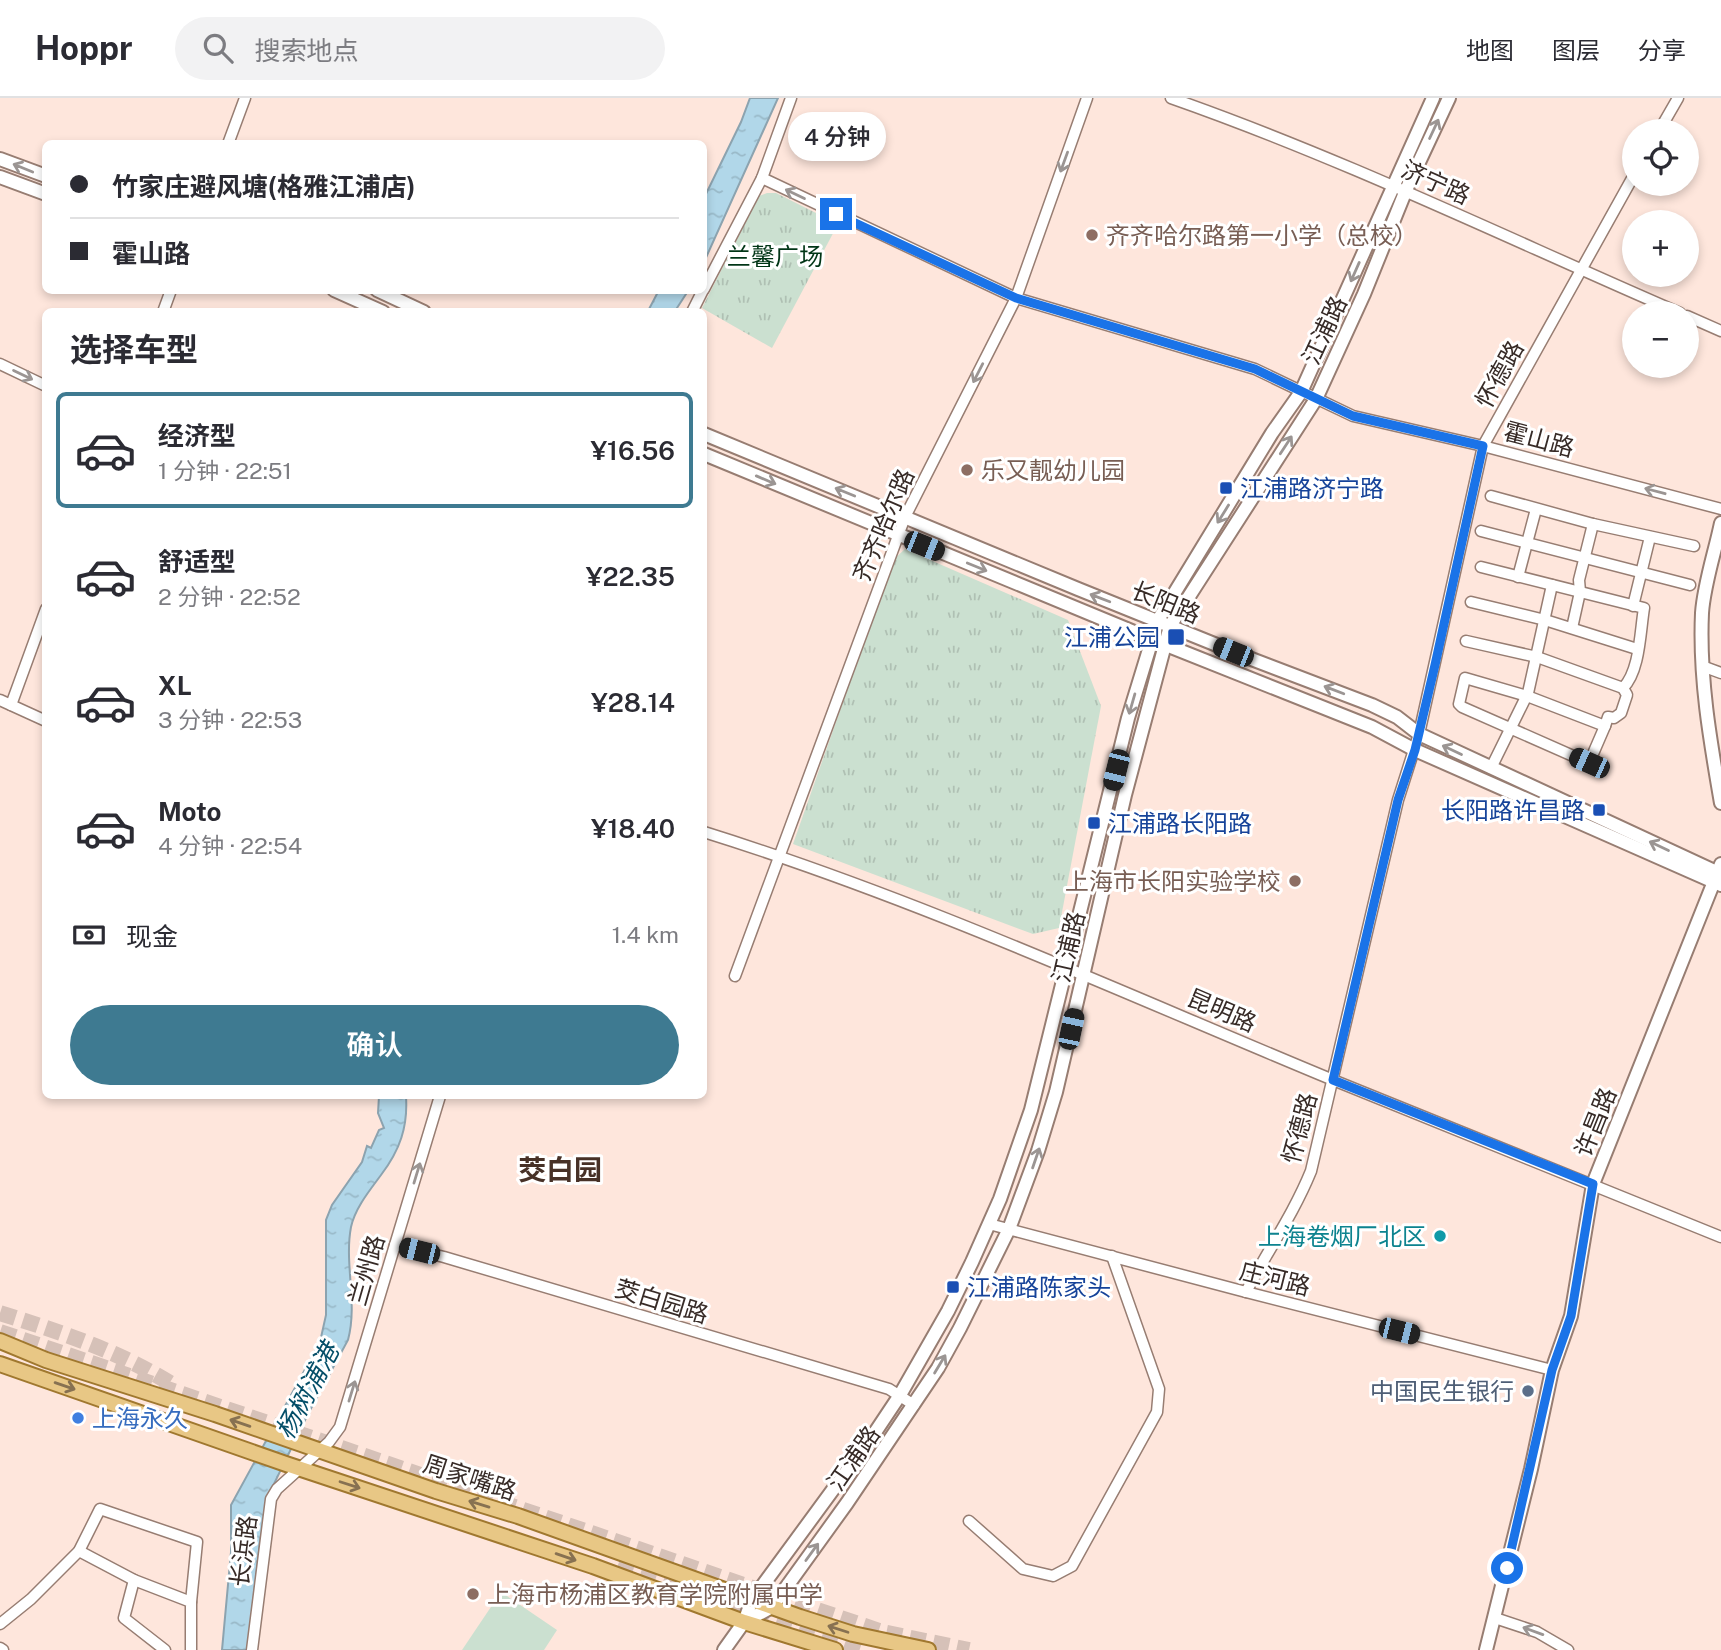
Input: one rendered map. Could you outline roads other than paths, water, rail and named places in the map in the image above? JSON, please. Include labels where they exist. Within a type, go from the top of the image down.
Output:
[{"type":"main road","name":"江浦路","points":[[724,1650],[744,1622],[752,1600],[900,1395],[948,1311],[989,1224],[1031,1110],[1128,718],[1151,639],[1316,399],[1364,294],[1433,98]]},
{"type":"main road","name":"江浦路","points":[[744,1622],[772,1607],[914,1405],[960,1328],[1009,1229],[1038,1151],[1056,1092],[1125,795],[1164,644],[1163,623],[1272,433],[1301,392],[1400,188],[1449,98]]},
{"type":"main road","points":[[0,159],[42,175]]},
{"type":"main road","points":[[0,177],[42,193]]},
{"type":"main road","points":[[343,294],[374,308]]},
{"type":"main road","points":[[386,294],[415,308]]},
{"type":"main road","name":"长阳路","points":[[707,435],[1078,589],[1372,705],[1397,717],[1419,734],[1718,876]]},
{"type":"main road","name":"长阳路","points":[[707,455],[898,536],[1372,727],[1415,750],[1718,876]]},
{"type":"main road","points":[[1721,523],[1702,611],[1702,666],[1716,742],[1721,803]]},
{"type":"main road","name":"许昌路","points":[[1486,1650],[1552,1370],[1571,1316],[1593,1184],[1718,876]]},
{"type":"main road","name":"周家嘴路","points":[[0,1341],[46,1360],[541,1524],[853,1634],[928,1650]]},
{"type":"main road","name":"周家嘴路","points":[[0,1364],[292,1466],[593,1566],[744,1622],[835,1650]]},
{"type":"street","points":[[229,140],[245,98]]},
{"type":"street","points":[[707,282],[762,178],[791,98]]},
{"type":"street","name":"齐齐哈尔路","points":[[736,976],[905,517],[1016,298],[1087,98]]},
{"type":"street","name":"济宁路","points":[[1171,98],[1242,123],[1400,188],[1652,301]]},
{"type":"street","points":[[1666,119],[1678,98]]},
{"type":"street","name":"霍山路","points":[[762,178],[1016,298],[1255,369],[1353,416],[1483,446],[1721,509]]},
{"type":"street","name":"怀德路","points":[[1245,1292],[1300,1198],[1311,1171],[1398,800],[1419,734],[1483,446],[1622,196]]},
{"type":"street","points":[[1699,321],[1721,331]]},
{"type":"street","points":[[0,364],[42,384]]},
{"type":"street","points":[[1492,496],[1593,524],[1694,546]]},
{"type":"street","points":[[1518,577],[1536,509]]},
{"type":"street","points":[[1572,628],[1580,592],[1579,580],[1593,524]]},
{"type":"street","points":[[1481,531],[1690,585]]},
{"type":"street","points":[[1633,606],[1650,537]]},
{"type":"street","points":[[1481,567],[1644,608],[1635,667],[1630,681],[1623,688]]},
{"type":"street","points":[[1491,768],[1527,696],[1552,585]]},
{"type":"street","points":[[1471,602],[1545,620],[1637,649]]},
{"type":"street","points":[[11,705],[42,620]]},
{"type":"street","points":[[1466,641],[1537,657],[1623,688],[1627,695],[1621,713],[1614,718],[1608,717],[1605,726],[1589,763],[1462,708],[1459,704],[1465,678],[1527,696],[1605,726]]},
{"type":"street","points":[[1702,666],[1721,673]]},
{"type":"street","points":[[0,700],[42,719]]},
{"type":"street","name":"昆明路","points":[[707,833],[780,856],[1066,966],[1333,1080],[1721,1237]]},
{"type":"street","name":"兰州路","points":[[292,1466],[320,1450],[340,1427],[439,1099]]},
{"type":"street","name":"庄河路","points":[[989,1224],[1552,1370]]},
{"type":"street","name":"茭白园路","points":[[395,1245],[444,1257],[889,1389],[914,1405]]},
{"type":"street","points":[[969,1521],[1023,1569],[1054,1576],[1072,1566],[1157,1412],[1159,1389],[1112,1256]]},
{"type":"street","name":"长浜路","points":[[252,1650],[271,1499],[292,1466]]},
{"type":"street","points":[[0,1624],[31,1599],[79,1551],[100,1509],[197,1542],[191,1602],[191,1650]]},
{"type":"street","points":[[79,1551],[134,1580],[191,1602]]},
{"type":"street","points":[[134,1580],[124,1618],[165,1650]]},
{"type":"street","points":[[1495,1618],[1537,1632],[1568,1650]]},
{"type":"water","points":[[750,98],[778,98],[707,255],[707,192]]},
{"type":"water","points":[[657,294],[686,294],[677,308],[650,308]]},
{"type":"water","name":"杨树浦港","points":[[379,1099],[406,1099],[406,1118],[401,1138],[388,1166],[359,1206],[351,1227],[349,1255],[352,1312],[348,1340],[270,1492],[260,1542],[248,1650],[222,1650],[231,1552],[231,1505],[320,1342],[326,1315],[326,1220],[332,1205],[362,1162],[367,1146],[371,1148],[379,1130],[384,1128],[378,1113]]},
{"type":"tunnel","points":[[0,1313],[110,1352],[173,1385]]},
{"type":"tunnel","points":[[0,1332],[882,1632],[969,1650]]},
{"type":"tunnel","points":[[617,1568],[865,1650]]},
{"type":"place","name":"齐齐哈尔路第一小学（总校）","points":[[1092,235]]},
{"type":"place","name":"乐又靓幼儿园","points":[[967,470]]},
{"type":"place","name":"江浦路济宁路","points":[[1226,488]]},
{"type":"place","name":"江浦公园","points":[[1176,637]]},
{"type":"place","name":"长阳路许昌路","points":[[1599,810]]},
{"type":"place","name":"江浦路长阳路","points":[[1094,823]]},
{"type":"place","name":"上海市长阳实验学校","points":[[1295,881]]},
{"type":"place","name":"上海卷烟厂北区","points":[[1440,1236]]},
{"type":"place","name":"江浦路陈家头","points":[[953,1287]]},
{"type":"place","name":"中国民生银行","points":[[1528,1391]]},
{"type":"place","name":"上海永久","points":[[78,1418]]},
{"type":"place","name":"上海市杨浦区教育学院附属中学","points":[[473,1594]]},
{"type":"district","name":"茭白园","points":[[560,1169]]},
{"type":"park label","name":"兰馨广场","points":[[775,256]]}]
